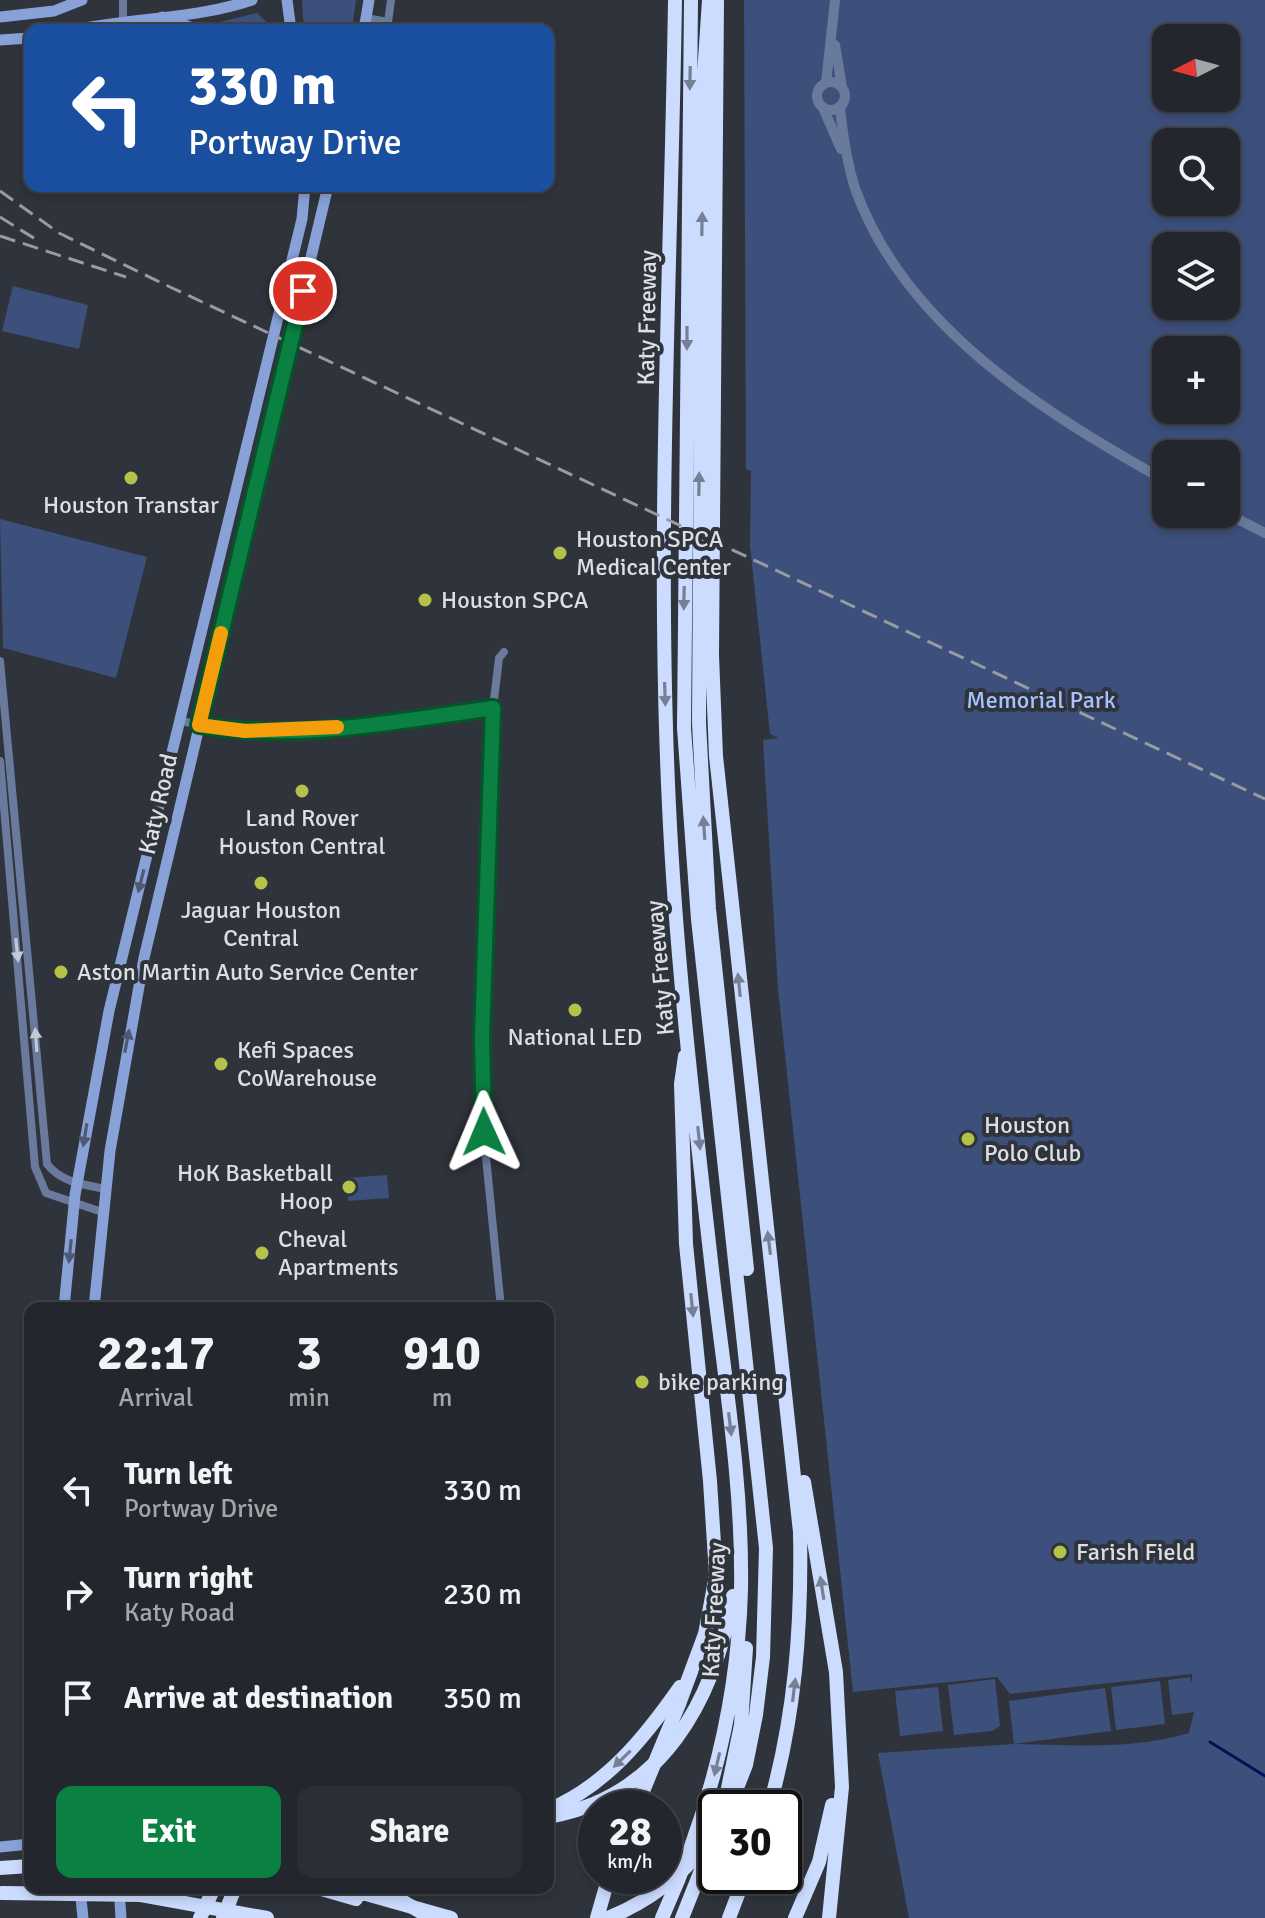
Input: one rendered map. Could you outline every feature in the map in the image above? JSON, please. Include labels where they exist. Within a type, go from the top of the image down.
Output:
[{"type":"highway","name":"Katy Freeway","points":[[662,1918],[695,1839],[728,1714],[739,1624],[739,1520],[688,1032],[669,810],[664,649],[675,0]]},
{"type":"highway","points":[[691,0],[684,728],[698,919],[766,1548],[766,1658],[751,1743],[733,1790]]},
{"type":"highway","points":[[709,0],[703,90],[699,723],[714,966],[771,1492],[774,1575],[757,1744],[743,1790]]},
{"type":"highway","points":[[717,0],[713,703],[723,841],[799,1520],[801,1581],[794,1694],[773,1790]]},
{"type":"highway","points":[[643,1790],[705,1634],[716,1575],[710,1481],[686,1244],[681,1084],[688,1032]]},
{"type":"highway","points":[[779,1321],[836,1672],[842,1787],[829,1918]]},
{"type":"highway","points":[[730,1790],[744,1686],[745,1617],[739,1520]]},
{"type":"highway","points":[[554,1815],[592,1803],[628,1784],[674,1742],[695,1712],[712,1679],[729,1617],[737,1570],[739,1520]]},
{"type":"highway","points":[[554,1807],[585,1789],[630,1752],[689,1674]]},
{"type":"highway","points":[[795,1918],[819,1862],[840,1749]]},
{"type":"highway","points":[[608,1918],[664,1887],[698,1855]]},
{"type":"highway","points":[[627,1918],[680,1884],[698,1864]]},
{"type":"highway","points":[[0,1868],[24,1866]]},
{"type":"highway","points":[[682,1918],[698,1877]]},
{"type":"highway","points":[[1,1893],[24,1893]]},
{"type":"highway","points":[[71,1894],[141,1895],[267,1918]]},
{"type":"highway","points":[[200,1918],[211,1894]]},
{"type":"highway","points":[[223,1918],[233,1894]]},
{"type":"highway","points":[[339,1894],[421,1918]]},
{"type":"highway","points":[[366,1894],[451,1918]]},
{"type":"highway","points":[[390,1894],[431,1918]]},
{"type":"highway","points":[[597,1918],[604,1894]]},
{"type":"highway","points":[[729,1918],[738,1894]]},
{"type":"main road","points":[[0,17],[54,11],[82,0]]},
{"type":"main road","points":[[123,24],[143,18],[213,11],[252,0]]},
{"type":"main road","points":[[287,0],[290,24]]},
{"type":"main road","points":[[365,24],[369,0]]},
{"type":"main road","points":[[161,17],[181,24]]},
{"type":"main road","points":[[0,40],[24,38]]},
{"type":"main road","name":"Katy Road","points":[[65,1302],[76,1194],[109,1011],[299,234],[306,192]]},
{"type":"main road","name":"Katy Road","points":[[95,1302],[103,1201],[125,1050],[207,689],[327,192]]},
{"type":"main road","points":[[220,561],[238,562]]},
{"type":"main road","points":[[190,686],[207,689]]},
{"type":"main road","points":[[0,1847],[24,1845]]},
{"type":"main road","points":[[81,1894],[83,1918]]},
{"type":"main road","points":[[119,1894],[121,1918]]},
{"type":"street","points":[[120,24],[123,0]]},
{"type":"street","points":[[388,24],[391,0]]},
{"type":"street","points":[[835,0],[826,83],[816,93],[817,103],[824,110],[850,169],[867,218],[902,277],[929,310],[1024,390],[1092,437],[1152,473]]},
{"type":"street","points":[[143,18],[148,24]]},
{"type":"street","points":[[833,31],[845,99],[840,108],[850,169]]},
{"type":"street","points":[[826,83],[842,87]]},
{"type":"street","points":[[824,110],[840,108]]},
{"type":"street","points":[[1240,520],[1265,533]]},
{"type":"street","points":[[500,1302],[484,1137],[482,1037],[493,708],[499,658],[504,652]]},
{"type":"street","points":[[0,661],[47,1164],[76,1194],[103,1201]]},
{"type":"street","points":[[181,721],[245,731],[319,728],[493,708]]},
{"type":"street","points":[[0,761],[33,1150],[39,1182],[46,1193],[76,1194],[103,1201]]},
{"type":"street","points":[[2,797],[15,805]]},
{"type":"street","points":[[3,815],[15,805]]},
{"type":"street","points":[[21,982],[32,981]]},
{"type":"green space","points":[[302,0],[356,0],[353,24],[304,24]]},
{"type":"green space","name":"Memorial Park","points":[[744,0],[1265,0],[1265,1918],[909,1918],[878,1753],[1014,1744],[1009,1701],[1105,1688],[1111,1731],[1015,1744],[1124,1744],[1189,1733],[1194,1712],[1172,1715],[1168,1680],[1190,1677],[1192,1683],[1192,1674],[1010,1694],[997,1677],[853,1692],[778,989],[763,740],[779,738],[770,734],[750,546],[751,471],[746,469]]},
{"type":"green space","points":[[257,13],[269,24],[216,24]]},
{"type":"green space","points":[[13,286],[88,305],[79,349],[2,331]]},
{"type":"green space","points":[[0,519],[147,557],[116,678],[3,648]]},
{"type":"green space","points":[[387,1175],[389,1198],[348,1201],[346,1178]]},
{"type":"green space","points":[[995,1679],[1000,1726],[992,1731],[954,1735],[948,1685]]},
{"type":"green space","points":[[1160,1681],[1165,1724],[1116,1730],[1111,1687]]},
{"type":"green space","points":[[938,1687],[943,1731],[900,1736],[895,1691]]},
{"type":"waterway","points":[[1210,1742],[1265,1776]]},
{"type":"railway","points":[[0,191],[59,233],[168,286],[1265,799]]},
{"type":"railway","points":[[0,217],[37,240]]},
{"type":"railway","points":[[0,236],[126,277]]},
{"type":"slow traffic","points":[[221,633],[199,725],[231,731],[337,727]]},
{"type":"place","name":"Houston Transtar","points":[[131,478]]},
{"type":"place","name":"Houston SPCA Medical Center","points":[[560,553]]},
{"type":"place","name":"Houston SPCA","points":[[425,600]]},
{"type":"place","name":"Land Rover Houston Central","points":[[302,791]]},
{"type":"place","name":"Jaguar Houston Central","points":[[261,883]]},
{"type":"place","name":"Aston Martin Auto Service Center","points":[[61,972]]},
{"type":"place","name":"National LED","points":[[575,1010]]},
{"type":"place","name":"Kefi Spaces CoWarehouse","points":[[221,1064]]},
{"type":"place","name":"Houston Polo Club","points":[[968,1139]]},
{"type":"place","name":"HoK Basketball Hoop","points":[[349,1187]]},
{"type":"place","name":"Cheval Apartments","points":[[262,1253]]},
{"type":"place","name":"bike parking","points":[[642,1382]]},
{"type":"place","name":"Farish Field","points":[[1060,1552]]},
{"type":"route","points":[[303,291],[199,725],[231,731],[319,728],[493,708],[482,1037],[484,1132]]}]
